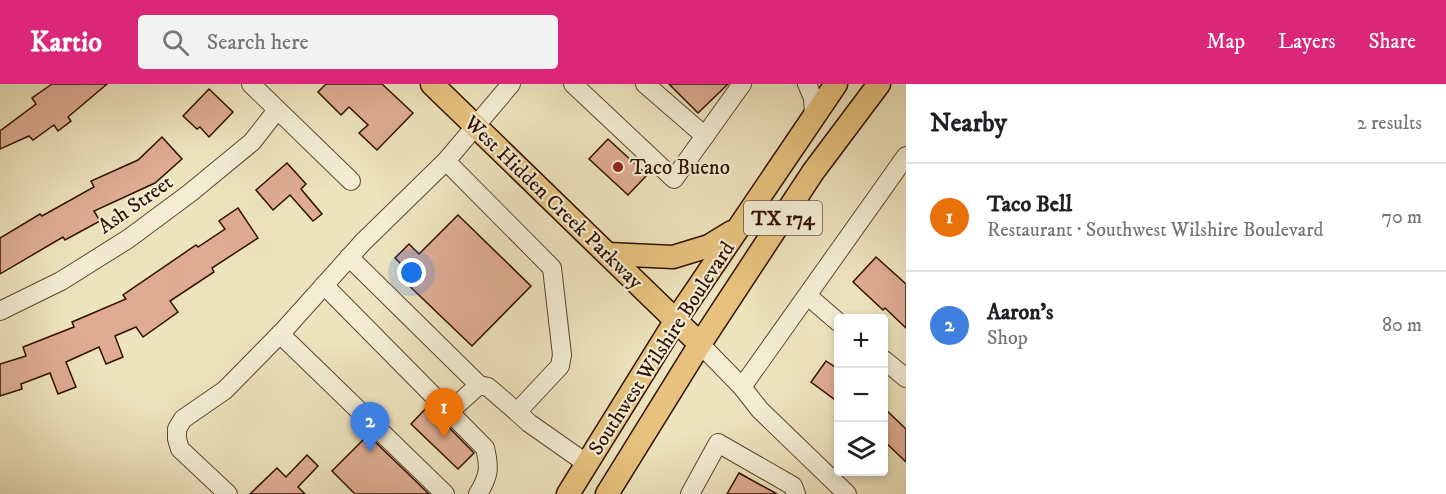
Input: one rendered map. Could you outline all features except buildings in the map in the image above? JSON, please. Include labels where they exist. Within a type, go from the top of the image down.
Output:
[{"type":"main road","name":"West Hidden Creek Parkway","points":[[432,84],[700,344]]},
{"type":"main road","name":"Southwest Wilshire Boulevard","points":[[568,494],[676,320],[836,84]]},
{"type":"main road","name":"Southwest Wilshire Boulevard","points":[[607,494],[700,344],[813,172],[879,84]]},
{"type":"main road","points":[[608,254],[673,257],[709,246],[738,228]]},
{"type":"street","points":[[251,84],[351,181]]},
{"type":"street","points":[[228,494],[180,449],[177,429],[183,419],[225,390],[280,334],[349,257],[446,161],[511,84]]},
{"type":"street","points":[[573,84],[674,179],[742,84]]},
{"type":"street","points":[[645,84],[705,136]]},
{"type":"street","points":[[807,84],[813,98],[814,116]]},
{"type":"street","name":"Ash Street","points":[[0,311],[61,281],[128,239],[190,193],[252,142],[277,110]]},
{"type":"street","points":[[742,387],[906,156]]},
{"type":"street","points":[[446,161],[552,268],[562,355],[560,366],[517,412]]},
{"type":"street","points":[[349,257],[479,386],[488,387],[529,423],[586,463]]},
{"type":"street","points":[[324,285],[485,447],[489,464],[486,480],[478,494]]},
{"type":"street","points":[[808,296],[834,319]]},
{"type":"street","points":[[280,334],[445,494]]},
{"type":"street","points":[[700,344],[742,387],[760,410],[847,494]]},
{"type":"street","points":[[888,363],[906,378]]},
{"type":"street","points":[[450,411],[479,386]]},
{"type":"street","points":[[691,494],[718,443],[781,486],[793,486],[796,494]]},
{"type":"place","name":"Taco Bueno","points":[[618,167]]},
{"type":"place","name":"Taco Bell","points":[[444,438]]},
{"type":"place","name":"Aaron's","points":[[370,452]]}]
